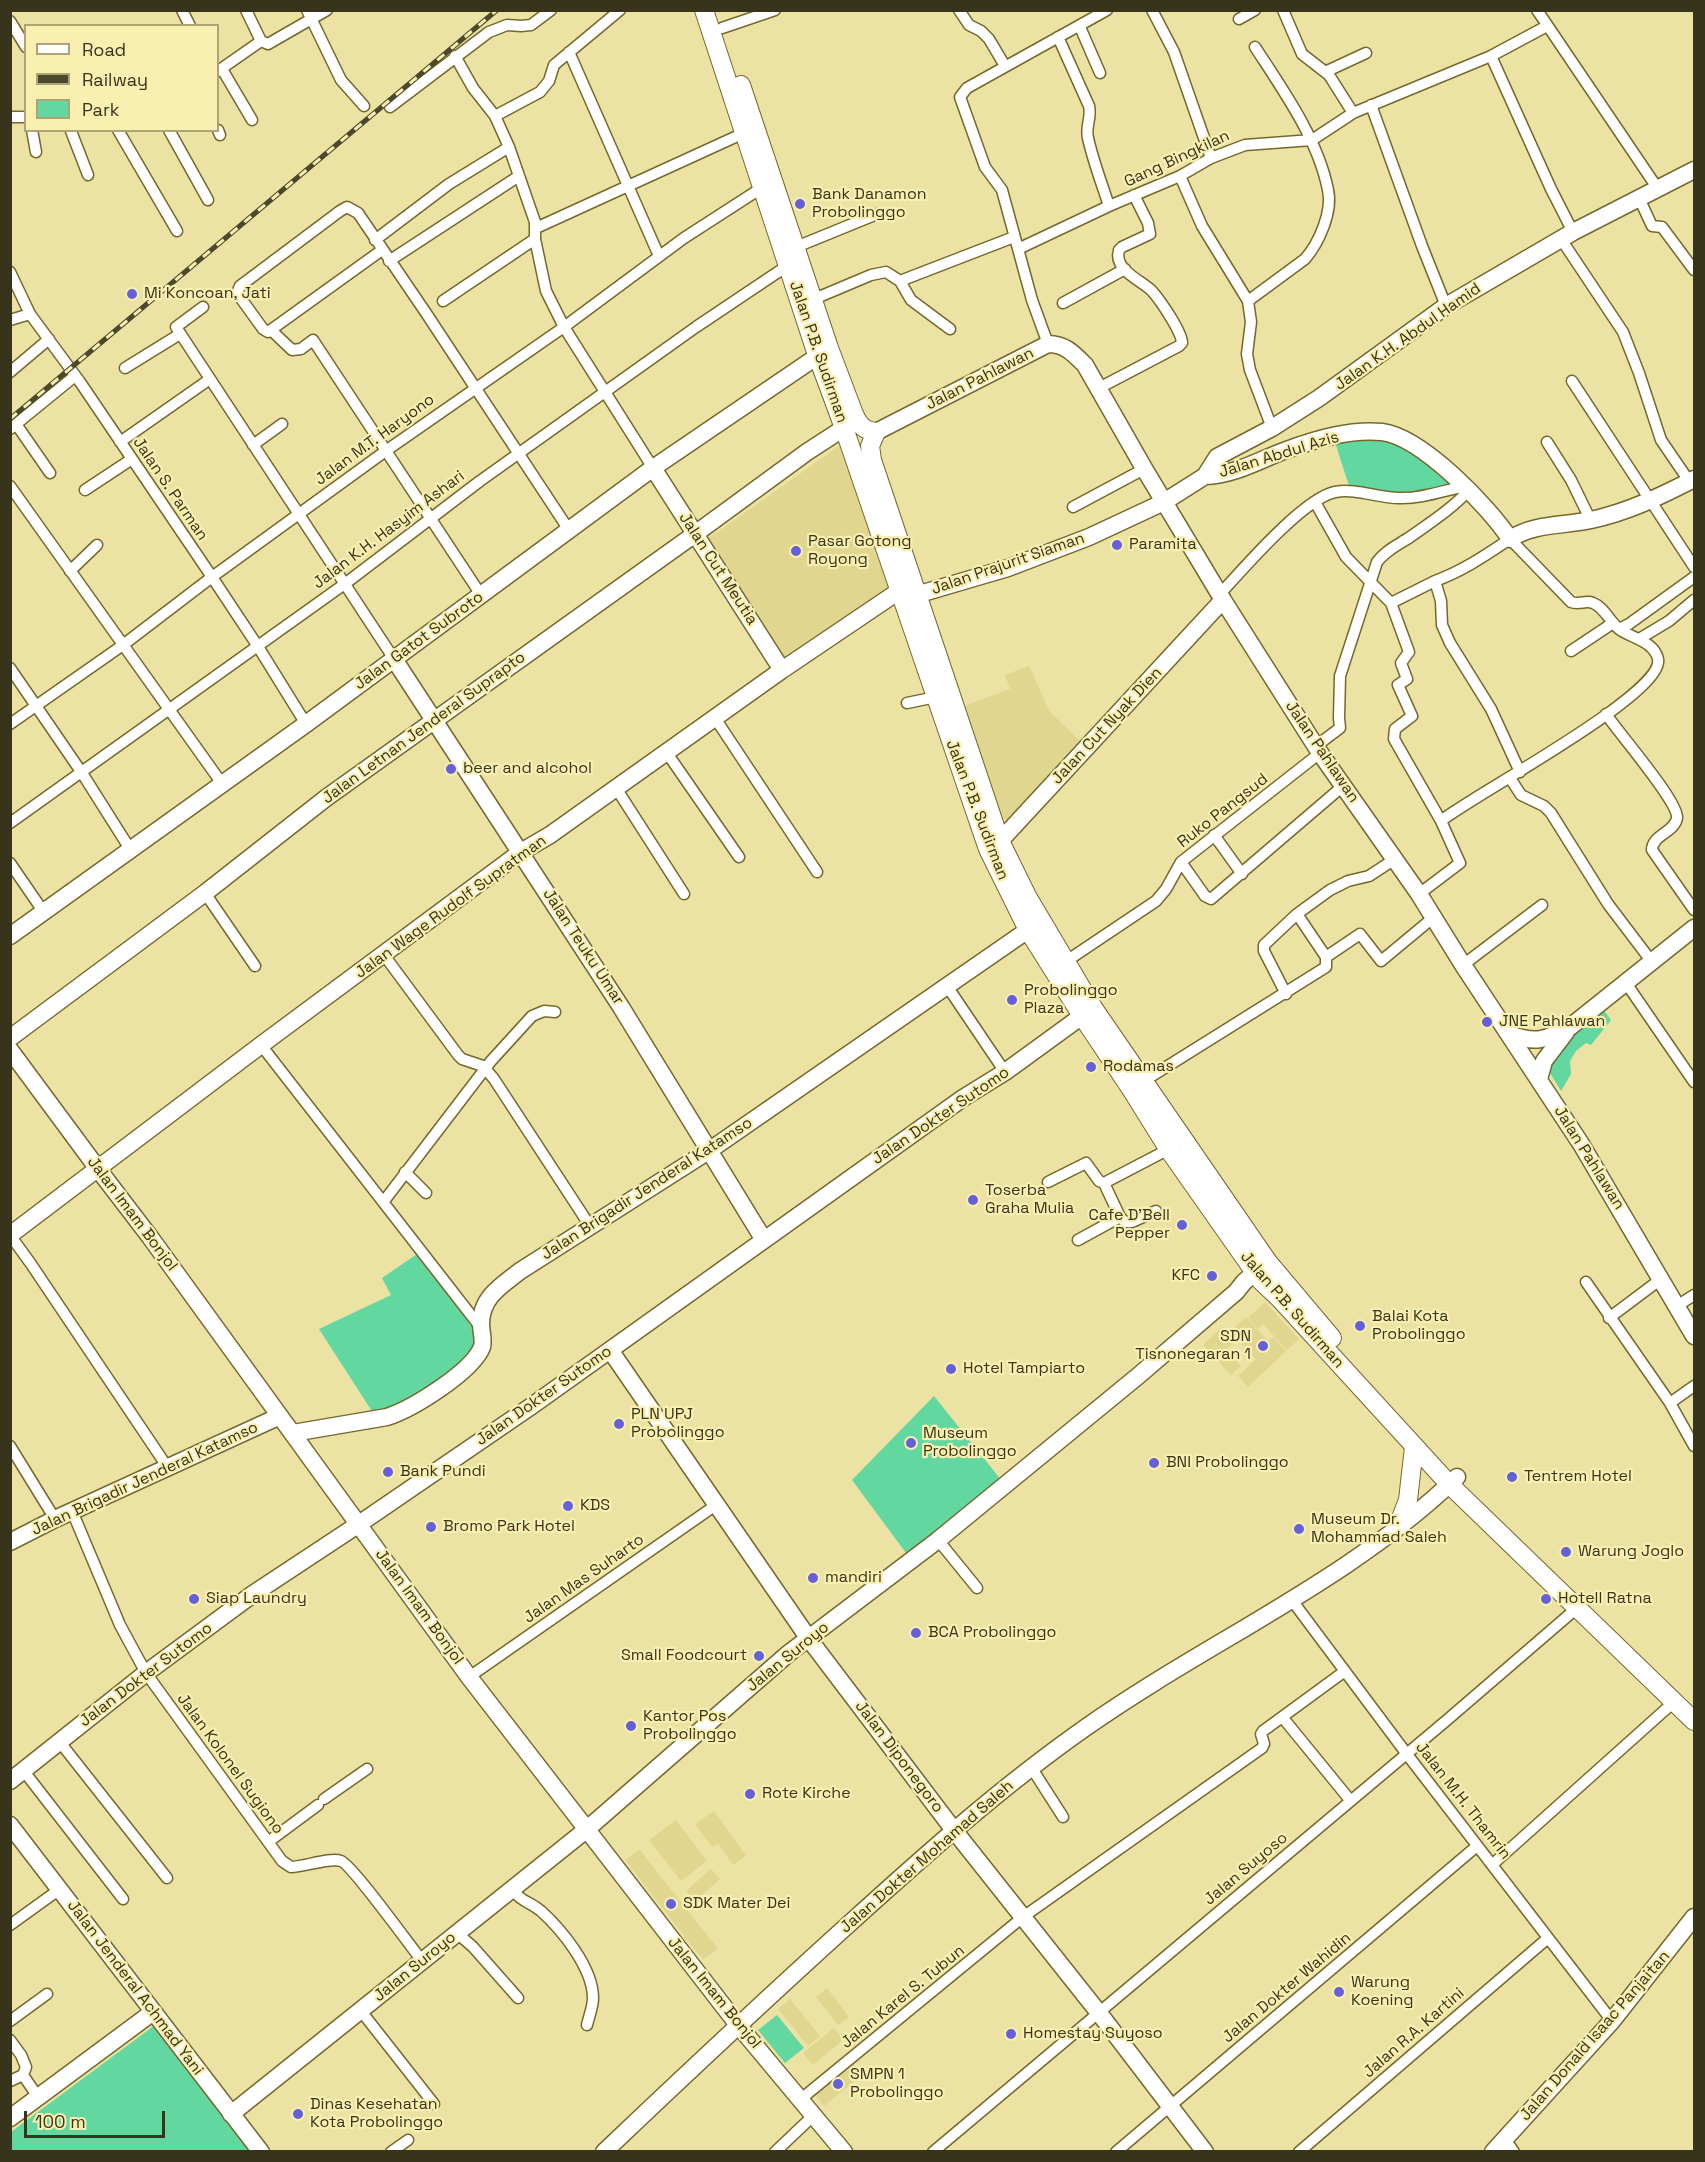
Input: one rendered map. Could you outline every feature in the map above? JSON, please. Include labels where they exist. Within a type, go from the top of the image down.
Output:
[{"type":"main road","name":"Jalan P.B. Sudirman","points":[[704,10],[763,187],[814,299],[823,352],[858,423],[863,428],[876,432],[870,446],[872,460],[936,697],[1028,930],[1082,1016],[1137,1085]]},
{"type":"main road","name":"Jalan P.B. Sudirman","points":[[716,10],[795,257],[844,428],[908,593],[994,845],[1027,896],[1137,1085],[1264,1272],[1453,1480],[1577,1608],[1695,1721]]},
{"type":"main road","name":"Jalan P.B. Sudirman","points":[[1330,1345],[1414,1447],[1453,1480],[1695,1708]]},
{"type":"main road","points":[[1398,1526],[1408,1500],[1414,1447]]},
{"type":"street","points":[[182,10],[189,24]]},
{"type":"street","points":[[246,10],[261,40],[268,44],[309,16],[327,10]]},
{"type":"street","points":[[390,107],[489,32],[507,25],[521,27],[531,25],[551,10]]},
{"type":"street","points":[[495,116],[540,92],[549,81],[552,68],[620,10]]},
{"type":"street","points":[[722,28],[775,10]]},
{"type":"street","points":[[959,10],[969,25],[981,31],[989,39],[1005,66]]},
{"type":"street","points":[[1048,344],[1032,300],[1002,190],[985,166],[960,97],[966,88],[1080,27],[1092,14],[1107,10]]},
{"type":"street","points":[[1152,10],[1174,52],[1211,158]]},
{"type":"street","points":[[1239,19],[1256,10]]},
{"type":"street","points":[[1283,10],[1302,54],[1325,72],[1353,113]]},
{"type":"street","points":[[1537,10],[1658,189]]},
{"type":"street","points":[[309,16],[341,80],[364,106]]},
{"type":"street","points":[[10,21],[24,44]]},
{"type":"street","points":[[1312,140],[1353,113],[1491,56],[1547,26]]},
{"type":"street","points":[[1080,27],[1100,74]]},
{"type":"street","points":[[1058,37],[1091,112],[1087,125],[1088,138],[1109,206]]},
{"type":"street","points":[[252,120],[219,70],[261,40]]},
{"type":"street","points":[[1248,302],[1305,259],[1321,235],[1328,209],[1329,192],[1312,140],[1255,47]]},
{"type":"street","points":[[569,52],[659,256]]},
{"type":"street","points":[[1325,72],[1366,53]]},
{"type":"street","points":[[455,56],[474,88],[495,116],[509,147],[531,208],[546,291],[564,327],[653,468]]},
{"type":"street","points":[[1391,603],[1476,562],[1521,532],[1533,528],[1591,520],[1651,501],[1692,480],[1661,440],[1627,341],[1567,236],[1551,189],[1491,56]]},
{"type":"street","points":[[1371,105],[1446,306]]},
{"type":"street","points":[[32,132],[36,152]]},
{"type":"street","points":[[71,132],[88,175]]},
{"type":"street","points":[[119,132],[177,231]]},
{"type":"street","points":[[170,132],[208,200]]},
{"type":"street","points":[[443,301],[536,234],[628,185],[744,133]]},
{"type":"street","name":"Gang Bingkilan","points":[[1018,249],[1109,206],[1180,176],[1211,158],[1252,143],[1312,140]]},
{"type":"street","points":[[375,240],[449,183],[509,147]]},
{"type":"street","name":"Jalan K.H. Abdul Hamid","points":[[1164,502],[1205,476],[1217,457],[1272,428],[1319,398],[1446,306],[1567,236],[1690,172]]},
{"type":"street","points":[[389,261],[519,176]]},
{"type":"street","points":[[1180,176],[1202,226],[1248,302],[1251,322],[1247,354],[1272,428]]},
{"type":"street","name":"Jalan M.T. Haryono","points":[[10,724],[123,645],[212,577],[387,450],[564,327],[659,256],[763,187]]},
{"type":"street","points":[[1099,388],[1182,343],[1181,335],[1156,297],[1144,284],[1134,280],[1118,256],[1119,250],[1150,234],[1148,223],[1134,195]]},
{"type":"street","points":[[1639,198],[1652,226],[1662,226],[1695,270]]},
{"type":"street","points":[[382,250],[271,330],[265,332],[237,293],[240,286],[347,207],[357,213],[426,313],[569,530]]},
{"type":"street","name":"Jalan K.H. Hasyim Ashari","points":[[10,823],[346,583],[518,454],[795,257],[877,214]]},
{"type":"street","points":[[900,280],[1014,237]]},
{"type":"street","points":[[1063,303],[1125,269]]},
{"type":"street","name":"Jalan S. Parman","points":[[10,272],[30,314],[77,378],[212,577],[306,724]]},
{"type":"street","points":[[814,299],[871,275],[886,272],[900,280],[911,300],[950,329]]},
{"type":"street","points":[[203,307],[176,327],[394,659]]},
{"type":"street","points":[[10,320],[30,314]]},
{"type":"street","points":[[271,330],[292,350],[301,349],[313,340],[481,595]]},
{"type":"street","points":[[125,368],[180,334]]},
{"type":"street","points":[[10,372],[49,339]]},
{"type":"street","name":"Jalan Pahlawan","points":[[876,432],[1048,344],[1059,344],[1071,351],[1085,365],[1221,597],[1318,750],[1419,894],[1539,1079],[1623,1213],[1695,1336]]},
{"type":"street","name":"Jalan Gatot Subroto","points":[[10,936],[306,724],[653,468],[823,352]]},
{"type":"street","points":[[50,472],[13,427],[77,378]]},
{"type":"street","points":[[120,442],[210,379]]},
{"type":"street","points":[[1572,381],[1695,567]]},
{"type":"street","points":[[253,445],[282,424]]},
{"type":"street","name":"Jalan Letnan Jenderal Suprapto","points":[[10,1038],[205,893],[326,798],[807,452],[844,428]]},
{"type":"street","name":"Jalan Abdul Azis","points":[[1205,476],[1225,475],[1292,447],[1326,438],[1360,432],[1383,432],[1402,438],[1451,472],[1468,487],[1510,539]]},
{"type":"street","points":[[1547,442],[1576,487],[1591,520]]},
{"type":"street","points":[[86,490],[132,459]]},
{"type":"street","name":"Jalan Cut Meutia","points":[[653,468],[782,670]]},
{"type":"street","points":[[1073,507],[1144,469]]},
{"type":"street","points":[[10,486],[223,784]]},
{"type":"street","points":[[1221,597],[1294,519],[1329,494],[1366,492],[1405,498],[1468,487]]},
{"type":"street","points":[[1371,584],[1377,562],[1382,555],[1458,501],[1468,487]]},
{"type":"street","name":"Jalan Prajurit Siaman","points":[[908,593],[1008,568],[1089,537],[1164,502]]},
{"type":"street","points":[[1315,502],[1343,552],[1391,603],[1408,652],[1401,663],[1407,679],[1398,685],[1412,716],[1395,729],[1394,739],[1441,821],[1460,863],[1419,894]]},
{"type":"street","points":[[1441,821],[1520,772],[1606,714],[1654,674],[1658,660],[1656,654],[1645,642],[1616,626],[1596,604],[1571,602],[1510,539]]},
{"type":"street","points":[[70,572],[97,545]]},
{"type":"street","points":[[1571,651],[1616,626],[1629,624],[1695,578]]},
{"type":"street","points":[[1435,581],[1441,601],[1442,625],[1455,654],[1491,709],[1520,772]]},
{"type":"street","name":"Ruko Pangsud","points":[[1065,962],[1156,901],[1166,889],[1181,862],[1318,750],[1340,728],[1338,718],[1340,676],[1364,597],[1371,584]]},
{"type":"street","name":"Jalan Wage Rudolf Supratman","points":[[10,1235],[521,852],[550,835],[782,670],[908,593]]},
{"type":"street","name":"Jalan Cut Nyak Dien","points":[[994,845],[1221,597]]},
{"type":"street","points":[[1639,639],[1669,621],[1695,600]]},
{"type":"street","name":"Jalan Teuku Umar","points":[[394,659],[521,852],[710,1150],[764,1240]]},
{"type":"street","points":[[10,668],[82,772],[130,849]]},
{"type":"street","points":[[907,703],[936,697]]},
{"type":"street","points":[[1606,714],[1655,779],[1675,810],[1676,820],[1673,826],[1652,845],[1652,850],[1695,910]]},
{"type":"street","points":[[715,718],[817,872]]},
{"type":"street","points":[[667,753],[739,857]]},
{"type":"street","points":[[1510,778],[1521,795],[1544,806],[1551,813],[1608,904],[1652,962]]},
{"type":"street","points":[[1181,862],[1207,898],[1216,896],[1343,786]]},
{"type":"street","points":[[616,788],[684,894]]},
{"type":"street","points":[[1214,835],[1242,874]]},
{"type":"street","points":[[1286,994],[1263,948],[1264,945],[1297,914],[1330,890],[1348,881],[1369,876],[1395,859]]},
{"type":"street","points":[[10,863],[43,911]]},
{"type":"street","points":[[205,893],[255,966]]},
{"type":"street","points":[[1463,965],[1542,905]]},
{"type":"street","points":[[1137,1085],[1326,967],[1326,957],[1297,914]]},
{"type":"street","points":[[1326,957],[1360,934],[1381,961],[1434,917]]},
{"type":"street","points":[[1509,1034],[1538,1041],[1552,1037],[1570,1027],[1694,928]]},
{"type":"street","name":"Jalan Brigadir Jenderal Katamso","points":[[293,1433],[376,1420],[398,1414],[445,1385],[468,1365],[482,1346],[478,1321],[486,1302],[495,1290],[520,1271],[710,1150],[1028,930]]},
{"type":"street","points":[[384,955],[458,1055],[462,1059],[482,1066],[513,1106],[590,1226]]},
{"type":"street","points":[[1626,983],[1695,1082]]},
{"type":"street","points":[[947,986],[1005,1072]]},
{"type":"street","points":[[381,1198],[405,1172],[482,1066],[532,1016],[544,1011],[555,1012]]},
{"type":"street","name":"Jalan Dokter Sutomo","points":[[17,1775],[146,1673],[253,1594],[533,1405],[963,1098],[1005,1072],[1082,1016]]},
{"type":"street","points":[[1539,1079],[1544,1061],[1570,1027]]},
{"type":"street","points":[[261,1045],[478,1321]]},
{"type":"street","name":"Jalan Imam Bonjol","points":[[10,1050],[134,1215],[469,1677],[738,2025],[844,2151]]},
{"type":"street","points":[[1104,1183],[1177,1146]]},
{"type":"street","points":[[1048,1182],[1086,1163],[1099,1181],[1104,1183],[1120,1217],[1125,1222],[1132,1222],[1156,1211]]},
{"type":"street","points":[[405,1172],[426,1193]]},
{"type":"street","points":[[1078,1239],[1120,1217]]},
{"type":"street","points":[[10,1235],[168,1468]]},
{"type":"street","name":"Jalan Suroyo","points":[[231,2114],[586,1830],[789,1653],[938,1540],[1138,1376],[1236,1292],[1264,1272]]},
{"type":"street","points":[[1609,1318],[1661,1279]]},
{"type":"street","points":[[1586,1282],[1670,1404],[1695,1446]]},
{"type":"street","points":[[1677,1306],[1695,1295]]},
{"type":"street","name":"Jalan Diponegoro","points":[[610,1350],[809,1639],[953,1829],[1205,2151]]},
{"type":"street","points":[[1670,1404],[1695,1386]]},
{"type":"street","name":"Jalan Brigadir Jenderal Katamso","points":[[10,1542],[72,1511],[280,1416]]},
{"type":"street","points":[[10,1446],[55,1519]]},
{"type":"street","name":"Jalan Dokter Mohamad Saleh","points":[[604,2151],[953,1829],[1031,1767],[1086,1727],[1361,1554],[1453,1480]]},
{"type":"street","name":"Jalan Mas Suharto","points":[[469,1677],[716,1505]]},
{"type":"street","name":"Jalan Kolonel Sugiono","points":[[72,1511],[120,1625],[146,1673],[282,1861],[291,1867],[335,1860],[343,1862],[357,1876],[423,1962]]},
{"type":"street","points":[[938,1540],[976,1588]]},
{"type":"street","name":"Jalan M.H. Thamrin","points":[[1291,1599],[1612,2021]]},
{"type":"street","name":"Jalan Suyoso","points":[[933,2151],[1577,1608]]},
{"type":"street","points":[[1345,1671],[1283,1718],[1350,1800]]},
{"type":"street","points":[[1493,1864],[1675,1701]]},
{"type":"street","name":"Jalan Karel S. Tubun","points":[[801,2099],[1023,1917],[1256,1752],[1264,1744],[1262,1732],[1283,1718]]},
{"type":"street","points":[[59,1741],[166,1878]]},
{"type":"street","points":[[1031,1767],[1063,1817]]},
{"type":"street","points":[[268,1842],[367,1768]]},
{"type":"street","points":[[17,1775],[123,1899]]},
{"type":"street","name":"Jalan Jenderal Achmad Yani","points":[[10,1825],[261,2151]]},
{"type":"street","name":"Jalan Dokter Wahidin","points":[[1116,2151],[1478,1846]]},
{"type":"street","points":[[512,1888],[519,1898],[533,1904],[554,1923],[579,1956],[593,1995],[587,2025]]},
{"type":"street","points":[[10,1924],[60,1889]]},
{"type":"street","name":"Jalan Donald Isaac Panjaitan","points":[[1493,2151],[1510,2145],[1695,1917]]},
{"type":"street","points":[[457,1934],[473,1947],[519,1998]]},
{"type":"street","name":"Jalan R.A. Kartini","points":[[1299,2151],[1548,1938]]},
{"type":"street","points":[[10,2021],[47,1994]]},
{"type":"street","points":[[362,2011],[434,2104]]},
{"type":"street","points":[[10,2118],[153,2012]]},
{"type":"street","points":[[10,2040],[25,2062],[23,2075],[10,2081]]},
{"type":"street","points":[[23,2075],[38,2097]]},
{"type":"street","points":[[775,2151],[814,2115]]},
{"type":"street","points":[[391,2151],[408,2139]]},
{"type":"shaded area","name":"Pasar Gotong Royong","points":[[842,444],[892,589],[784,661],[706,540]]},
{"type":"shaded area","points":[[1029,666],[1050,712],[1083,744],[1014,822],[998,817],[962,707],[1010,689],[1005,675]]},
{"type":"shaded area","name":"SDN Tisnonegaran 1","points":[[1265,1302],[1299,1339],[1287,1350],[1263,1324],[1258,1329],[1248,1318]]},
{"type":"shaded area","name":"SDN Tisnonegaran 1","points":[[1246,1317],[1268,1341],[1273,1337],[1286,1351],[1248,1387],[1238,1376],[1256,1359],[1230,1332]]},
{"type":"shaded area","name":"SDN Tisnonegaran 1","points":[[1222,1327],[1235,1341],[1226,1350],[1241,1366],[1231,1375],[1203,1345]]},
{"type":"shaded area","name":"SDK Mater Dei","points":[[714,1811],[746,1856],[733,1865],[718,1843],[712,1847],[695,1824]]},
{"type":"shaded area","name":"SDK Mater Dei","points":[[676,1820],[707,1861],[681,1881],[649,1840]]},
{"type":"shaded area","name":"SDK Mater Dei","points":[[639,1849],[718,1949],[703,1960],[625,1860]]},
{"type":"shaded area","name":"SDK Mater Dei","points":[[711,1869],[720,1879],[695,1901],[686,1891]]},
{"type":"shaded area","name":"SMPN 1 Probolinggo","points":[[827,1988],[849,2017],[838,2025],[816,1997]]},
{"type":"shaded area","name":"SMPN 1 Probolinggo","points":[[790,1999],[820,2036],[808,2046],[778,2009]]},
{"type":"shaded area","name":"SMPN 1 Probolinggo","points":[[834,2028],[843,2040],[813,2065],[803,2053]]},
{"type":"shaded area","name":"SMPN 1 Probolinggo","points":[[853,2063],[862,2075],[824,2106],[814,2093]]},
{"type":"green space","points":[[1384,436],[1457,482],[1409,493],[1389,493],[1349,486],[1334,439]]},
{"type":"green space","points":[[1602,1008],[1611,1020],[1591,1045],[1586,1043],[1576,1051],[1570,1061],[1571,1074],[1561,1091],[1550,1073],[1549,1064],[1553,1052]]},
{"type":"green space","points":[[420,1252],[482,1342],[468,1365],[377,1419],[319,1329],[391,1295],[382,1278]]},
{"type":"green space","points":[[934,1396],[1002,1481],[909,1557],[852,1480]]},
{"type":"green space","points":[[777,2015],[804,2048],[785,2063],[758,2030]]},
{"type":"green space","points":[[155,2025],[250,2151],[11,2152],[11,2132]]},
{"type":"railway","points":[[10,419],[497,10]]},
{"type":"place","name":"Bank Danamon Probolinggo","points":[[800,204]]},
{"type":"place","name":"Mi Koncoan, Jati","points":[[132,294]]},
{"type":"place","name":"Paramita","points":[[1117,545]]},
{"type":"place","name":"Pasar Gotong Royong","points":[[796,551]]},
{"type":"place","name":"beer and alcohol","points":[[451,769]]},
{"type":"place","name":"Probolinggo Plaza","points":[[1012,1000]]},
{"type":"place","name":"JNE Pahlawan","points":[[1487,1022]]},
{"type":"place","name":"Rodamas","points":[[1091,1067]]},
{"type":"place","name":"Toserba Graha Mulia","points":[[973,1200]]},
{"type":"place","name":"Cafe D'Bell Pepper","points":[[1182,1225]]},
{"type":"place","name":"KFC","points":[[1212,1276]]},
{"type":"place","name":"Balai Kota Probolinggo","points":[[1360,1326]]},
{"type":"place","name":"SDN Tisnonegaran 1","points":[[1263,1346]]},
{"type":"place","name":"Hotel Tampiarto","points":[[951,1369]]},
{"type":"place","name":"PLN UPJ Probolinggo","points":[[619,1424]]},
{"type":"place","name":"Museum Probolinggo","points":[[911,1443]]},
{"type":"place","name":"BNI Probolinggo","points":[[1154,1463]]},
{"type":"place","name":"Bank Pundi","points":[[388,1472]]},
{"type":"place","name":"Tentrem Hotel","points":[[1512,1477]]},
{"type":"place","name":"KDS","points":[[568,1506]]},
{"type":"place","name":"Bromo Park Hotel","points":[[431,1527]]},
{"type":"place","name":"Museum Dr. Mohammad Saleh","points":[[1299,1529]]},
{"type":"place","name":"Warung Joglo","points":[[1566,1552]]},
{"type":"place","name":"mandiri","points":[[813,1578]]},
{"type":"place","name":"Siap Laundry","points":[[194,1599]]},
{"type":"place","name":"Hotell Ratna","points":[[1546,1599]]},
{"type":"place","name":"BCA Probolinggo","points":[[916,1633]]},
{"type":"place","name":"Small Foodcourt","points":[[759,1656]]},
{"type":"place","name":"Kantor Pos Probolinggo","points":[[631,1726]]},
{"type":"place","name":"Rote Kirche","points":[[750,1794]]},
{"type":"place","name":"SDK Mater Dei","points":[[671,1904]]},
{"type":"place","name":"Warung Koening","points":[[1339,1992]]},
{"type":"place","name":"Homestay Suyoso","points":[[1011,2034]]},
{"type":"place","name":"SMPN 1 Probolinggo","points":[[838,2084]]},
{"type":"place","name":"Dinas Kesehatan Kota Probolinggo","points":[[298,2114]]}]
